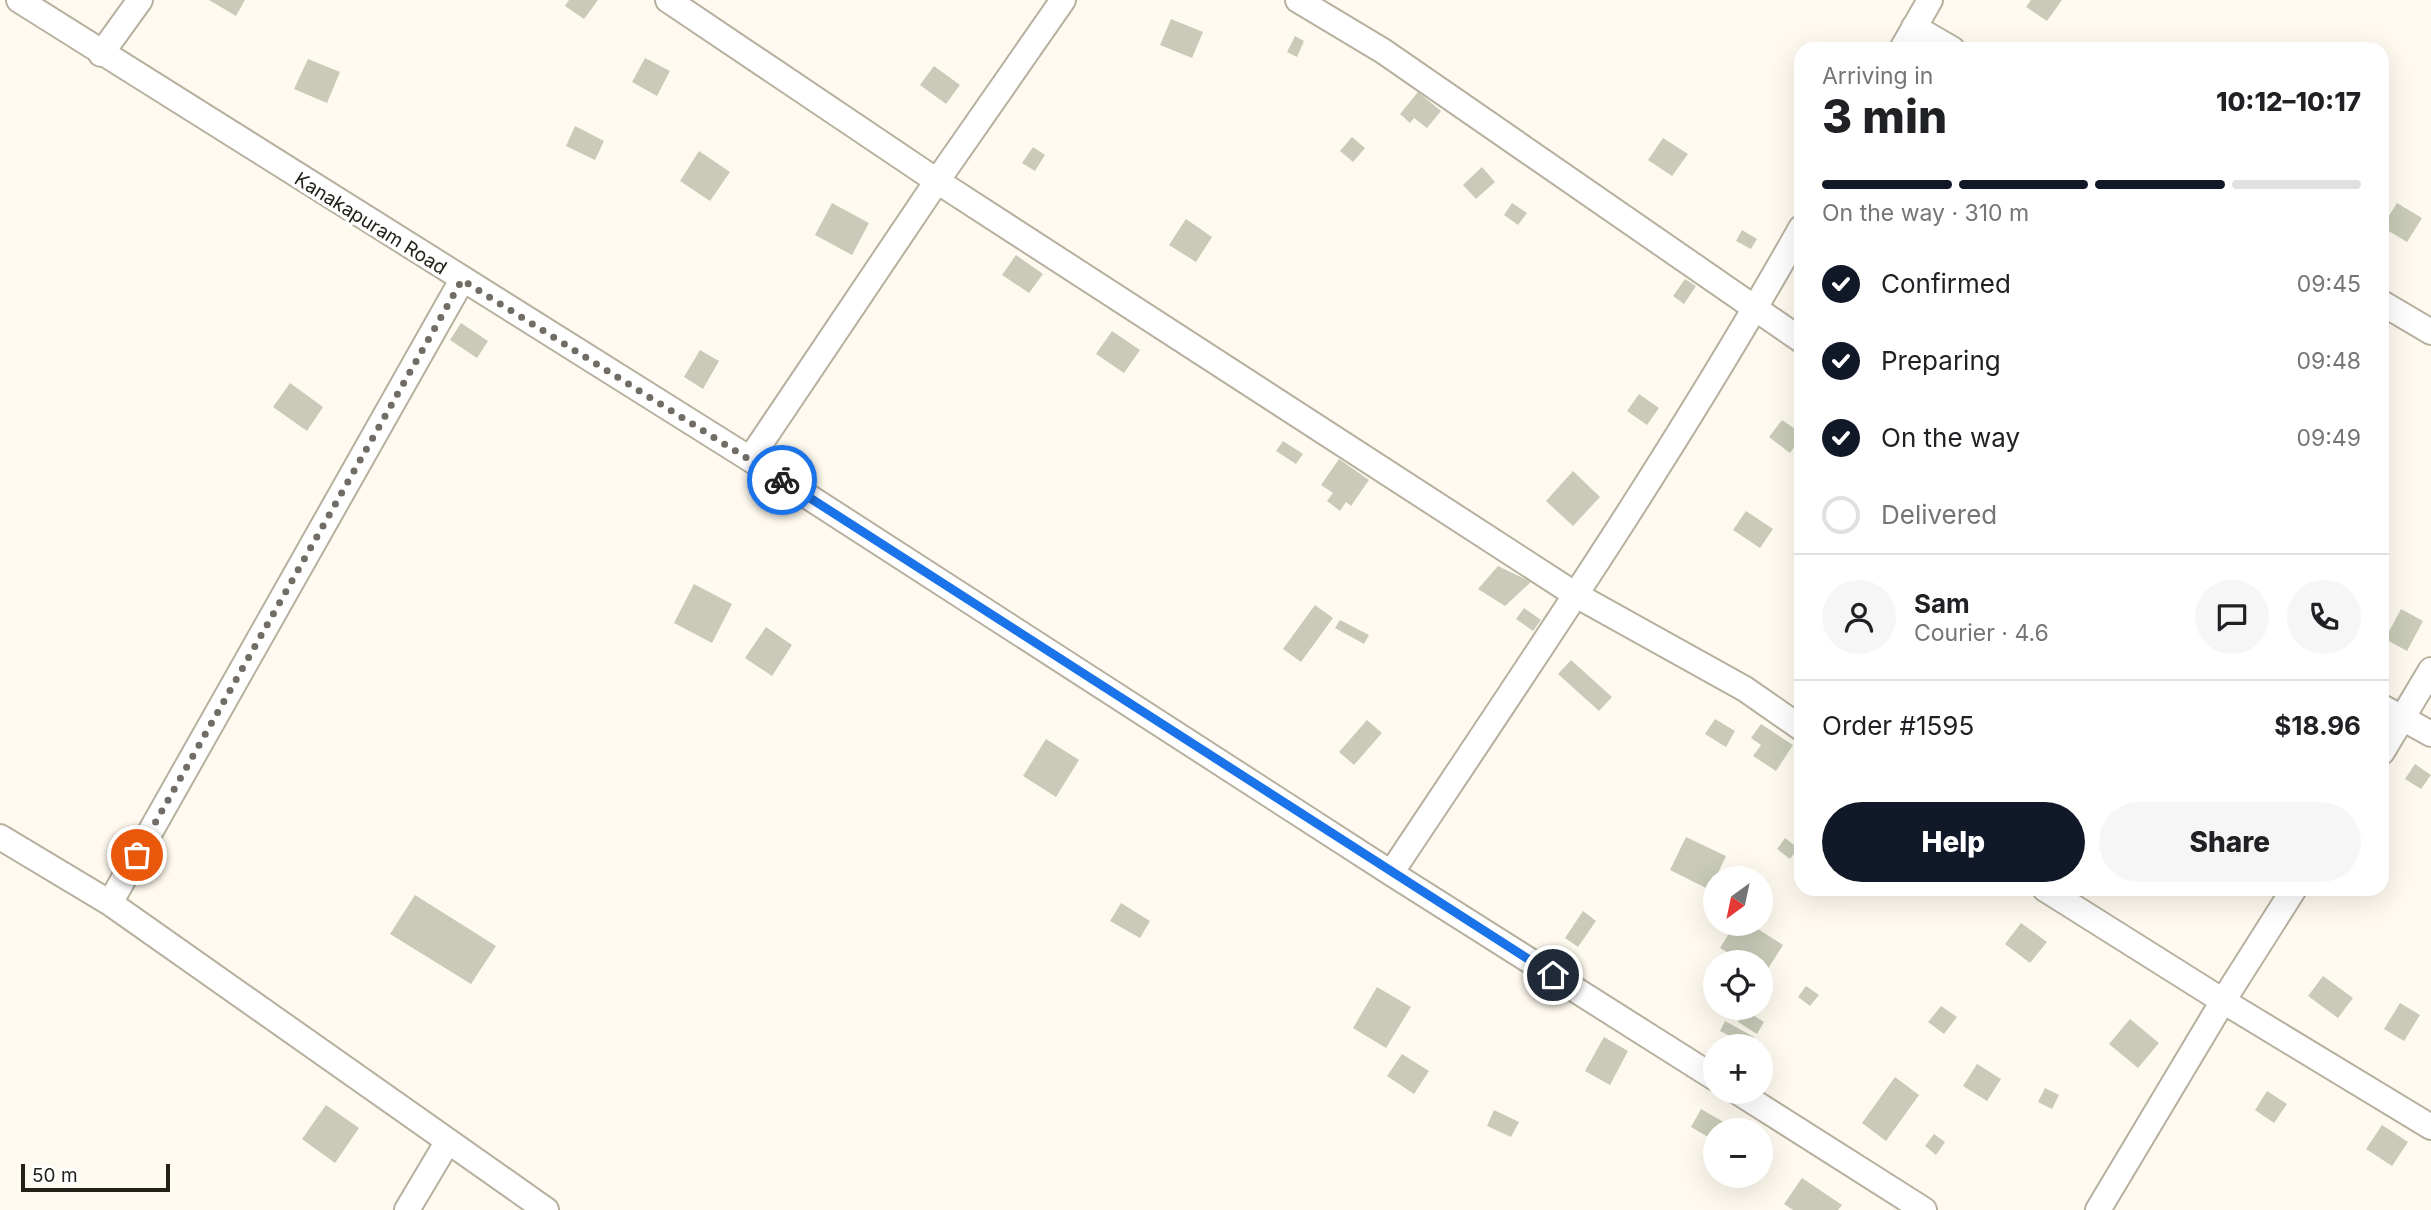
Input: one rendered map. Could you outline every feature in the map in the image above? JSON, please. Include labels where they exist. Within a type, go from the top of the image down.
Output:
[{"type":"street","name":"Kanakapuram Road","points":[[19,0],[750,459],[1391,873],[1703,1070]]},
{"type":"street","points":[[102,54],[140,0]]},
{"type":"street","points":[[668,0],[937,181],[1576,595],[1745,689],[1794,723]]},
{"type":"street","points":[[750,459],[937,181],[1063,0]]},
{"type":"street","points":[[1298,0],[1383,51],[1794,335]]},
{"type":"street","points":[[1906,42],[1930,0]]},
{"type":"street","points":[[1914,27],[1940,42]]},
{"type":"street","points":[[1391,873],[1576,595],[1755,310],[1794,240]]},
{"type":"street","points":[[110,903],[462,280]]},
{"type":"street","points":[[2389,307],[2431,332]]},
{"type":"street","points":[[2431,670],[2392,713],[2431,734]]},
{"type":"street","points":[[0,837],[110,903],[546,1210]]},
{"type":"street","points":[[2056,896],[2431,1127]]},
{"type":"street","points":[[2098,1210],[2223,1001],[2290,896]]},
{"type":"street","points":[[1757,1104],[1919,1208]]},
{"type":"street","points":[[407,1210],[448,1141]]},
{"type":"building","points":[[209,0],[245,0],[236,16]]},
{"type":"building","points":[[569,0],[598,0],[584,19],[565,6]]},
{"type":"building","points":[[2031,0],[2062,0],[2047,21],[2026,7]]},
{"type":"building","points":[[1171,19],[1203,32],[1192,58],[1160,45]]},
{"type":"building","points":[[1295,36],[1304,41],[1297,57],[1287,52]]},
{"type":"building","points":[[645,58],[670,71],[657,96],[632,82]]},
{"type":"building","points":[[308,59],[340,72],[327,103],[294,89]]},
{"type":"building","points":[[934,66],[960,85],[946,104],[920,85]]},
{"type":"building","points":[[1418,92],[1441,111],[1427,128],[1414,118],[1410,123],[1400,114]]},
{"type":"building","points":[[575,126],[604,141],[595,160],[566,146]]},
{"type":"building","points":[[1352,137],[1365,148],[1353,162],[1340,151]]},
{"type":"building","points":[[1663,138],[1688,154],[1672,176],[1648,160]]},
{"type":"building","points":[[1033,147],[1045,155],[1035,171],[1022,163]]},
{"type":"building","points":[[699,151],[730,172],[710,201],[680,181]]},
{"type":"building","points":[[1482,167],[1495,182],[1476,199],[1463,185]]},
{"type":"building","points":[[832,203],[869,223],[852,255],[815,235]]},
{"type":"building","points":[[1512,203],[1527,213],[1518,225],[1504,215]]},
{"type":"building","points":[[2397,203],[2422,218],[2407,242],[2389,231],[2389,216]]},
{"type":"building","points":[[1186,219],[1212,237],[1196,262],[1169,245]]},
{"type":"building","points":[[1742,230],[1757,239],[1751,249],[1736,241]]},
{"type":"building","points":[[1016,255],[1043,274],[1029,293],[1002,275]]},
{"type":"building","points":[[1685,279],[1696,286],[1684,304],[1673,296]]},
{"type":"building","points":[[461,323],[488,341],[477,358],[450,340]]},
{"type":"building","points":[[1112,331],[1140,350],[1124,373],[1096,354]]},
{"type":"building","points":[[700,350],[719,361],[703,389],[684,377]]},
{"type":"building","points":[[290,383],[323,407],[307,431],[273,407]]},
{"type":"building","points":[[1639,394],[1659,408],[1647,425],[1627,411]]},
{"type":"building","points":[[1782,420],[1794,428],[1794,448],[1790,453],[1769,437]]},
{"type":"building","points":[[1283,441],[1303,454],[1296,464],[1276,451]]},
{"type":"building","points":[[1339,459],[1369,480],[1351,506],[1346,502],[1340,511],[1327,501],[1333,493],[1321,485]]},
{"type":"building","points":[[1573,471],[1600,497],[1573,526],[1546,501]]},
{"type":"building","points":[[1746,511],[1773,529],[1760,548],[1733,530]]},
{"type":"building","points":[[1498,566],[1531,582],[1505,606],[1478,589]]},
{"type":"building","points":[[694,584],[732,604],[712,643],[674,623]]},
{"type":"building","points":[[1315,605],[1333,618],[1301,662],[1283,649]]},
{"type":"building","points":[[1524,608],[1541,620],[1533,631],[1516,619]]},
{"type":"building","points":[[2401,609],[2423,621],[2407,651],[2389,641],[2389,632]]},
{"type":"building","points":[[1340,620],[1369,635],[1364,644],[1335,628]]},
{"type":"building","points":[[766,627],[792,645],[772,676],[745,658]]},
{"type":"building","points":[[1571,660],[1612,697],[1599,711],[1558,674]]},
{"type":"building","points":[[1715,719],[1735,731],[1726,747],[1705,734]]},
{"type":"building","points":[[1367,720],[1382,733],[1354,765],[1339,752]]},
{"type":"building","points":[[1761,724],[1793,745],[1776,771],[1753,756],[1761,745],[1751,738]]},
{"type":"building","points":[[1046,739],[1079,760],[1056,797],[1023,776]]},
{"type":"building","points":[[2415,764],[2431,775],[2421,789],[2405,779]]},
{"type":"building","points":[[1686,837],[1726,856],[1721,866],[1703,866],[1703,886],[1670,870]]},
{"type":"building","points":[[1785,838],[1794,845],[1794,854],[1790,859],[1777,849]]},
{"type":"building","points":[[415,895],[496,946],[471,984],[390,934]]},
{"type":"building","points":[[1121,903],[1150,921],[1140,938],[1110,921]]},
{"type":"building","points":[[1583,911],[1596,921],[1578,947],[1565,938]]},
{"type":"building","points":[[2021,923],[2047,942],[2030,963],[2005,944]]},
{"type":"building","points":[[1728,936],[1769,936],[1783,945],[1773,961],[1773,950],[1720,948]]},
{"type":"building","points":[[2323,976],[2353,998],[2338,1018],[2308,996]]},
{"type":"building","points":[[1806,986],[1819,995],[1810,1006],[1798,997]]},
{"type":"building","points":[[1377,987],[1411,1007],[1386,1048],[1353,1028]]},
{"type":"building","points":[[2400,1003],[2420,1015],[2404,1041],[2384,1029]]},
{"type":"building","points":[[1941,1006],[1957,1017],[1944,1034],[1928,1022]]},
{"type":"building","points":[[2130,1019],[2159,1043],[2138,1068],[2109,1044]]},
{"type":"building","points":[[1761,1020],[1764,1022],[1757,1034],[1738,1022]]},
{"type":"building","points":[[1725,1021],[1749,1034],[1726,1034],[1720,1031]]},
{"type":"building","points":[[1604,1037],[1628,1051],[1610,1085],[1585,1071]]},
{"type":"building","points":[[1402,1054],[1429,1071],[1414,1094],[1387,1076]]},
{"type":"building","points":[[1977,1064],[2001,1079],[1987,1101],[1963,1086]]},
{"type":"building","points":[[1895,1077],[1919,1095],[1886,1141],[1862,1123]]},
{"type":"building","points":[[2045,1088],[2059,1095],[2052,1109],[2038,1102]]},
{"type":"building","points":[[2267,1091],[2287,1104],[2274,1123],[2255,1110]]},
{"type":"building","points":[[326,1105],[359,1128],[335,1163],[302,1139]]},
{"type":"building","points":[[1701,1109],[1717,1118],[1703,1118],[1703,1134],[1691,1127]]},
{"type":"building","points":[[1494,1110],[1519,1122],[1511,1137],[1487,1126]]},
{"type":"building","points":[[2382,1125],[2408,1142],[2392,1166],[2366,1149]]},
{"type":"building","points":[[1934,1134],[1945,1142],[1936,1155],[1925,1146]]},
{"type":"building","points":[[1802,1178],[1842,1205],[1838,1210],[1793,1210],[1784,1204]]},
{"type":"way so far","points":[[137,855],[462,280],[782,480]]},
{"type":"route","points":[[782,480],[1553,975]]}]
